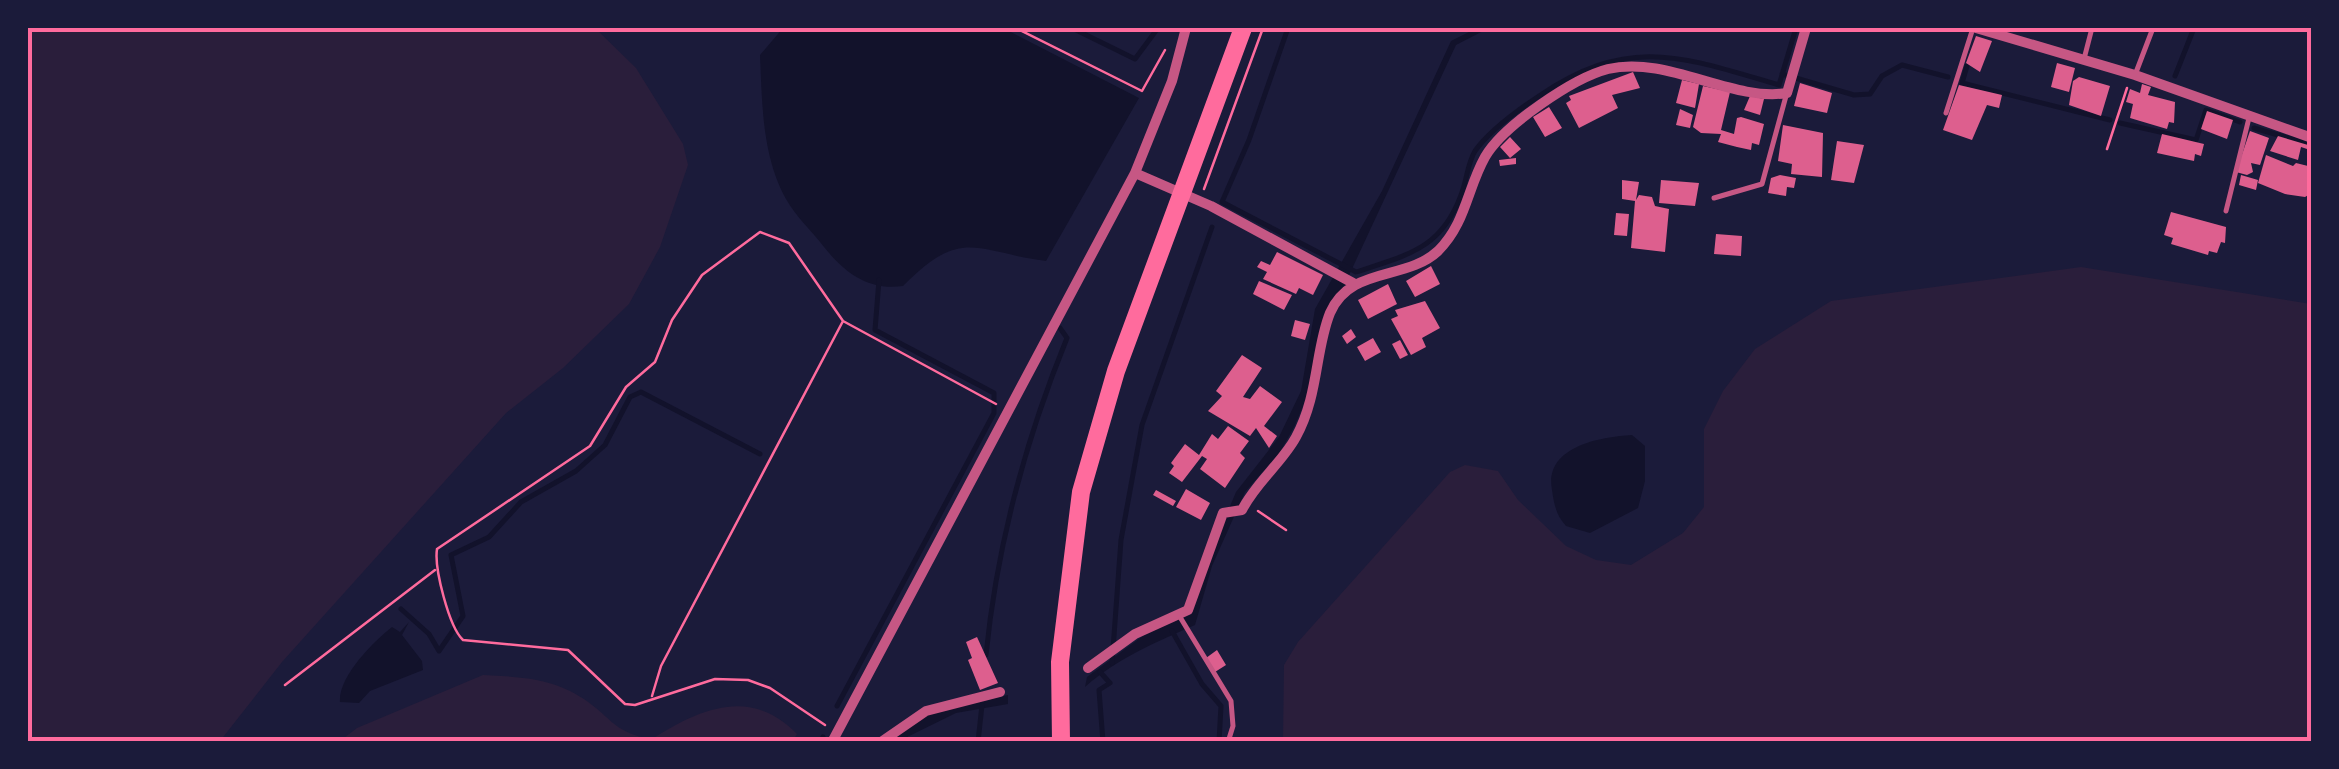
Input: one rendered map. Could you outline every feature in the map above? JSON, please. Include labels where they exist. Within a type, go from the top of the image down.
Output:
[{"type":"highway","points":[[1061,742],[1060,662],[1080,492],[1116,371],[1193,195],[1244,28]]},
{"type":"street","points":[[834,736],[1135,172],[1172,81],[1186,28]]},
{"type":"street","points":[[1088,668],[1134,634],[1180,618],[1194,596],[1199,570],[1222,512],[1243,507],[1295,438],[1318,382],[1330,312],[1353,284],[1426,260],[1438,251],[1468,207],[1494,146],[1524,118],[1608,69],[1632,67],[1787,93],[1806,28]]},
{"type":"street","points":[[1974,28],[2133,74],[2312,138]]},
{"type":"street","points":[[1135,172],[1193,195],[1353,284]]},
{"type":"street","points":[[881,742],[926,711],[1000,692]]},
{"type":"lane","points":[[1946,114],[1974,28]]},
{"type":"lane","points":[[2083,62],[2092,28]]},
{"type":"lane","points":[[2133,74],[2154,28]]},
{"type":"lane","points":[[1714,198],[1762,184],[1787,93]]},
{"type":"lane","points":[[2226,211],[2250,115]]},
{"type":"lane","points":[[1180,618],[1231,701],[1233,726],[1228,742]]},
{"type":"path","points":[[1016,28],[1142,91],[1149,85],[1168,42]]},
{"type":"path","points":[[1193,195],[1263,28]]},
{"type":"path","points":[[2107,148],[2133,74]]},
{"type":"path","points":[[286,685],[435,570],[441,545],[590,446],[626,387],[656,362],[672,320],[702,275],[752,235],[769,233],[790,244],[844,321],[1006,410]]},
{"type":"path","points":[[651,698],[661,666],[844,321]]},
{"type":"path","points":[[1243,507],[1286,530]]},
{"type":"path","points":[[435,570],[446,591],[452,624],[463,640],[561,648],[578,658],[603,688],[625,704],[715,679],[759,682],[834,736]]},
{"type":"shaded area","points":[[28,28],[595,28],[636,68],[683,144],[688,165],[660,247],[629,304],[563,368],[506,413],[282,662],[220,741],[28,741]]},
{"type":"shaded area","points":[[783,28],[1003,28],[1139,98],[1046,261],[986,249],[956,249],[923,267],[903,286],[879,286],[858,278],[832,256],[794,212],[778,182],[765,128],[760,55]]},
{"type":"shaded area","points":[[1477,28],[1489,28],[1456,45],[1344,286],[1330,306],[1311,388],[1280,452],[1245,492],[1212,566],[1195,625],[1124,659],[1085,687],[1087,677],[1147,633],[1192,614],[1206,563],[1236,492],[1279,437],[1301,391],[1315,309],[1382,191],[1451,41]]},
{"type":"shaded area","points":[[2081,267],[2311,304],[2311,741],[1283,741],[1284,665],[1298,642],[1450,472],[1465,465],[1498,471],[1518,500],[1566,546],[1596,560],[1631,565],[1683,533],[1704,507],[1704,429],[1723,391],[1755,349],[1831,301]]},
{"type":"shaded area","points":[[1632,435],[1645,446],[1645,481],[1638,508],[1590,533],[1566,526],[1553,495],[1556,464],[1565,454],[1590,442]]},
{"type":"shaded area","points":[[409,622],[402,635],[422,661],[423,670],[370,691],[359,703],[340,702],[345,682],[367,651],[392,627],[400,632]]},
{"type":"shaded area","points":[[483,675],[523,678],[560,687],[584,699],[621,729],[652,739],[688,719],[725,707],[762,710],[797,734],[792,742],[340,741],[357,728]]},
{"type":"shaded area","points":[[1008,695],[1008,704],[956,713],[899,741],[886,742],[929,714]]},
{"type":"building","points":[[1976,36],[1992,41],[1980,72],[1966,63]]},
{"type":"building","points":[[2057,63],[2075,68],[2069,92],[2051,87]]},
{"type":"building","points":[[1633,72],[1640,88],[1612,95],[1618,108],[1579,128],[1566,103],[1571,100],[1569,96]]},
{"type":"building","points":[[2079,77],[2110,86],[2101,116],[2069,105],[2073,81]]},
{"type":"building","points":[[1682,80],[1699,84],[1695,108],[1676,103]]},
{"type":"building","points":[[1800,83],[1832,93],[1827,113],[1794,106]]},
{"type":"building","points":[[2142,84],[2151,87],[2148,95],[2175,102],[2174,123],[2169,122],[2167,129],[2130,118],[2133,104],[2126,102],[2130,89],[2140,93]]},
{"type":"building","points":[[1959,85],[2002,95],[1999,108],[1987,105],[1972,140],[1943,130]]},
{"type":"building","points":[[1703,86],[1730,92],[1721,130],[1734,134],[1737,118],[1741,117],[1764,124],[1759,145],[1752,143],[1751,150],[1718,142],[1721,134],[1701,133],[1693,127]]},
{"type":"building","points":[[1750,96],[1764,99],[1760,115],[1744,110]]},
{"type":"building","points":[[1549,107],[1562,128],[1545,137],[1533,117]]},
{"type":"building","points":[[1680,109],[1693,115],[1690,128],[1676,125]]},
{"type":"building","points":[[2207,111],[2233,120],[2227,139],[2201,129]]},
{"type":"building","points":[[1783,125],[1823,133],[1822,177],[1791,174],[1792,164],[1778,161]]},
{"type":"building","points":[[2250,131],[2269,138],[2260,165],[2251,163],[2253,172],[2247,175],[2236,172]]},
{"type":"building","points":[[2162,134],[2204,144],[2201,156],[2195,154],[2194,161],[2157,153]]},
{"type":"building","points":[[2278,136],[2308,145],[2307,149],[2301,147],[2298,160],[2270,151]]},
{"type":"building","points":[[1510,137],[1521,149],[1510,158],[1500,147]]},
{"type":"building","points":[[1837,141],[1864,145],[1854,183],[1831,180]]},
{"type":"building","points":[[2266,155],[2293,166],[2308,166],[2310,194],[2285,194],[2258,183]]},
{"type":"building","points":[[1516,158],[1516,164],[1500,166],[1499,160]]},
{"type":"building","points":[[2241,175],[2258,180],[2256,190],[2239,185]]},
{"type":"building","points":[[1771,178],[1796,178],[1794,188],[1787,187],[1786,196],[1768,193]]},
{"type":"building","points":[[1622,180],[1639,182],[1636,200],[1639,195],[1652,197],[1655,206],[1669,209],[1665,252],[1631,248],[1635,201],[1622,199]]},
{"type":"building","points":[[1661,180],[1699,183],[1695,206],[1659,203]]},
{"type":"building","points":[[2171,212],[2226,227],[2225,243],[2221,242],[2217,253],[2209,251],[2208,255],[2171,244],[2173,238],[2164,235]]},
{"type":"building","points":[[1616,213],[1629,214],[1627,236],[1614,235]]},
{"type":"building","points":[[1716,234],[1742,236],[1741,256],[1714,254]]},
{"type":"building","points":[[1277,252],[1323,275],[1313,295],[1299,288],[1296,294],[1263,279],[1267,272],[1257,267],[1261,261],[1270,265]]},
{"type":"building","points":[[1431,266],[1440,284],[1415,297],[1406,281]]},
{"type":"building","points":[[1259,281],[1292,295],[1284,310],[1253,294]]},
{"type":"building","points":[[1388,284],[1397,304],[1368,319],[1358,300]]},
{"type":"building","points":[[1425,301],[1440,328],[1422,338],[1426,347],[1411,355],[1391,319],[1398,316],[1395,310]]},
{"type":"building","points":[[1295,320],[1310,324],[1305,340],[1291,336]]},
{"type":"building","points":[[1351,329],[1356,337],[1347,344],[1342,336]]},
{"type":"building","points":[[1373,338],[1381,352],[1365,361],[1357,347]]},
{"type":"building","points":[[1400,340],[1408,355],[1400,359],[1392,344]]},
{"type":"building","points":[[1242,355],[1262,368],[1243,397],[1250,399],[1260,386],[1282,402],[1264,426],[1277,436],[1269,448],[1256,428],[1250,436],[1208,411],[1222,396],[1216,391]]},
{"type":"building","points":[[1228,426],[1249,441],[1240,453],[1245,458],[1225,488],[1200,469],[1207,459],[1202,456],[1182,482],[1169,473],[1174,466],[1171,463],[1185,444],[1199,455],[1212,434],[1218,439]]},
{"type":"building","points":[[1186,489],[1210,503],[1201,520],[1176,507]]},
{"type":"building","points":[[1156,490],[1176,501],[1173,506],[1153,495]]},
{"type":"building","points":[[977,637],[998,683],[980,690],[968,660],[972,658],[966,642]]},
{"type":"building","points":[[1217,650],[1226,665],[1215,672],[1206,658]]},
{"type":"waterway","points":[[1072,28],[1135,59],[1158,28]]},
{"type":"waterway","points":[[1288,28],[1249,140],[1222,202],[1356,272],[1406,255],[1432,239],[1453,213],[1472,156],[1481,143],[1522,108],[1571,77],[1601,64],[1656,57],[1713,66],[1779,85],[1796,28]]},
{"type":"waterway","points":[[2175,76],[2194,28]]},
{"type":"waterway","points":[[1782,74],[1854,95],[1870,94],[1882,76],[1902,65],[1948,77]]},
{"type":"waterway","points":[[1967,66],[1962,83],[2110,120]]},
{"type":"waterway","points":[[2120,123],[2196,140],[2206,110],[2240,122]]},
{"type":"waterway","points":[[2254,128],[2312,145]]},
{"type":"waterway","points":[[1112,663],[1121,540],[1142,425],[1212,227]]},
{"type":"waterway","points":[[837,706],[994,413],[994,393],[875,330],[879,280]]},
{"type":"waterway","points":[[986,655],[1005,533],[1038,415],[1067,338],[1060,328]]},
{"type":"waterway","points":[[401,609],[429,634],[439,651],[463,616],[451,555],[489,537],[521,502],[576,471],[605,445],[630,397],[641,392],[760,454]]},
{"type":"waterway","points":[[1172,631],[1202,684],[1221,706],[1219,742]]},
{"type":"waterway","points":[[1100,672],[1110,683],[1099,690],[1103,742]]},
{"type":"waterway","points":[[978,742],[982,705]]},
{"type":"waterway","points":[[820,742],[823,737]]}]
